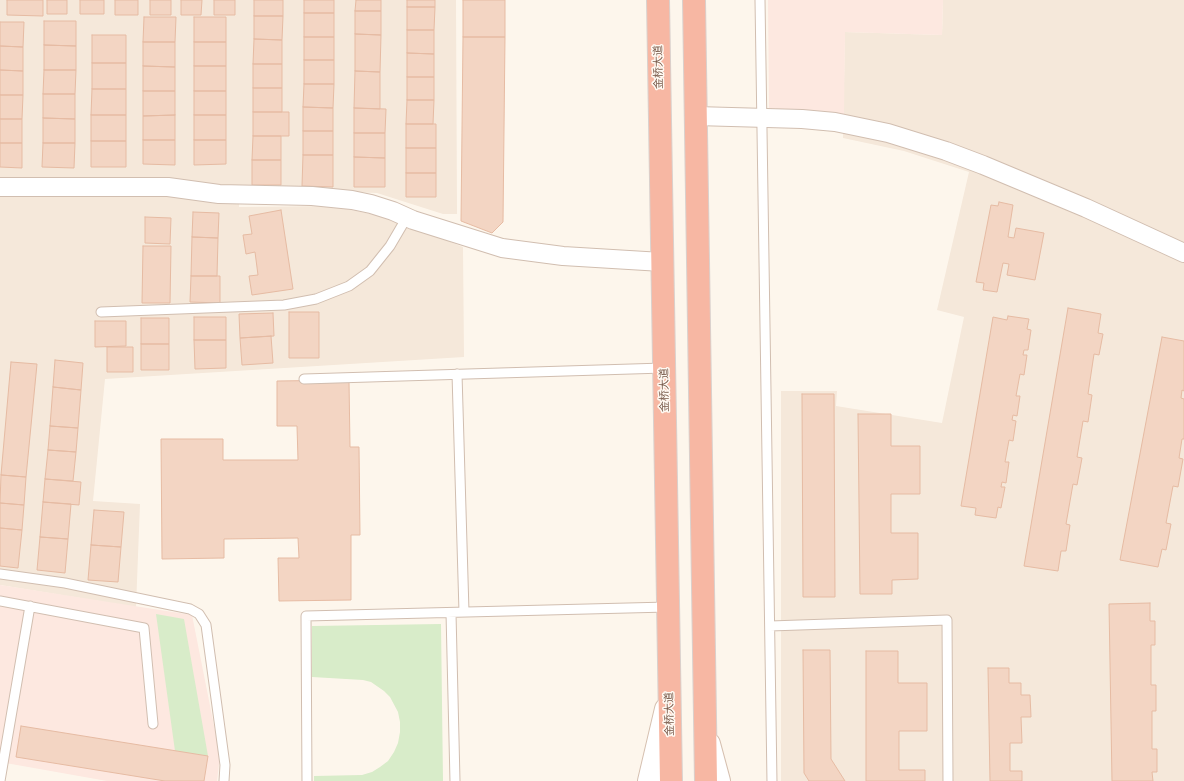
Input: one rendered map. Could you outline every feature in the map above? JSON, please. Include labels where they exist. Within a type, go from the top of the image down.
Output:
[{"type":"highway","name":"金桥大道","points":[[658,0],[671,781]]},
{"type":"highway","points":[[694,0],[706,781]]},
{"type":"main road","points":[[649,781],[669,694]]},
{"type":"main road","points":[[706,730],[719,781]]},
{"type":"street","points":[[696,116],[802,119],[835,122],[888,133],[946,152],[1086,208],[1184,252]]},
{"type":"street","points":[[0,187],[168,187],[219,194],[312,196],[352,200],[393,211],[406,217],[502,248],[563,256],[662,262]]},
{"type":"lane","points":[[760,0],[772,781]]},
{"type":"lane","points":[[100,312],[284,305],[316,299],[349,286],[370,271],[390,246],[406,217]]},
{"type":"lane","points":[[304,379],[664,368]]},
{"type":"lane","points":[[457,374],[464,612]]},
{"type":"lane","points":[[0,574],[65,583],[190,609],[199,614],[206,625],[225,765],[224,781]]},
{"type":"lane","points":[[0,601],[144,628],[153,724]]},
{"type":"lane","points":[[0,781],[30,606]]},
{"type":"lane","points":[[307,781],[306,616],[668,607]]},
{"type":"lane","points":[[451,613],[455,781]]},
{"type":"lane","points":[[770,626],[947,620],[948,781]]},
{"type":"shaded area","points":[[0,0],[456,0],[457,214],[443,214],[377,193],[239,188],[239,207],[332,206],[390,218],[463,247],[464,357],[105,379],[93,501],[140,504],[136,607],[0,585]]},
{"type":"shaded area","points":[[768,0],[943,0],[942,35],[845,32],[844,115],[769,108]]},
{"type":"shaded area","points":[[943,0],[1184,0],[1184,781],[781,781],[781,391],[837,391],[836,406],[942,423],[964,317],[937,310],[969,172],[904,151],[843,138],[845,32],[942,35]]},
{"type":"shaded area","points":[[0,585],[192,615],[220,756],[217,781],[107,781],[0,762]]},
{"type":"green space","points":[[156,614],[184,619],[208,756],[175,751]]},
{"type":"green space","points":[[441,624],[443,781],[314,781],[314,776],[362,775],[372,772],[380,767],[388,761],[398,743],[400,722],[398,712],[390,697],[371,682],[363,680],[312,677],[312,626]]},
{"type":"building","points":[[7,0],[43,0],[43,16],[7,15]]},
{"type":"building","points":[[47,0],[67,0],[67,14],[47,14]]},
{"type":"building","points":[[80,0],[104,0],[104,14],[80,14]]},
{"type":"building","points":[[115,0],[138,0],[138,15],[115,15]]},
{"type":"building","points":[[150,0],[171,0],[171,15],[150,15]]},
{"type":"building","points":[[181,0],[202,0],[201,15],[181,15]]},
{"type":"building","points":[[214,0],[235,0],[235,15],[214,15]]},
{"type":"building","points":[[254,0],[283,0],[283,16],[254,16]]},
{"type":"building","points":[[304,0],[334,0],[334,13],[304,13]]},
{"type":"building","points":[[356,0],[381,0],[381,11],[355,11]]},
{"type":"building","points":[[407,0],[435,0],[435,7],[407,7]]},
{"type":"building","points":[[463,0],[505,0],[505,37],[463,37]]},
{"type":"building","points":[[407,7],[435,7],[434,30],[407,30]]},
{"type":"building","points":[[355,11],[381,11],[381,35],[355,34]]},
{"type":"building","points":[[304,13],[334,13],[334,37],[304,37]]},
{"type":"building","points":[[254,16],[283,16],[282,40],[254,39]]},
{"type":"building","points":[[144,17],[176,17],[175,42],[143,42]]},
{"type":"building","points":[[194,17],[226,17],[226,42],[194,42]]},
{"type":"building","points":[[44,21],[76,21],[76,46],[44,45]]},
{"type":"building","points":[[0,22],[24,22],[23,47],[0,46]]},
{"type":"building","points":[[407,30],[434,30],[434,54],[407,53]]},
{"type":"building","points":[[355,34],[381,35],[380,72],[355,71]]},
{"type":"building","points":[[92,35],[126,35],[126,63],[92,63]]},
{"type":"building","points":[[304,37],[334,37],[334,60],[304,60]]},
{"type":"building","points":[[463,37],[505,37],[503,222],[492,233],[461,221]]},
{"type":"building","points":[[254,39],[282,40],[282,64],[253,64]]},
{"type":"building","points":[[143,42],[175,42],[175,67],[143,66]]},
{"type":"building","points":[[194,42],[226,42],[226,66],[194,66]]},
{"type":"building","points":[[44,45],[76,46],[76,70],[44,70]]},
{"type":"building","points":[[0,46],[23,47],[23,71],[0,70]]},
{"type":"building","points":[[407,53],[434,54],[434,77],[407,77]]},
{"type":"building","points":[[304,60],[334,60],[334,84],[304,84]]},
{"type":"building","points":[[92,63],[126,63],[126,89],[92,89]]},
{"type":"building","points":[[253,64],[282,64],[282,88],[253,88]]},
{"type":"building","points":[[143,66],[175,67],[175,91],[143,91]]},
{"type":"building","points":[[194,66],[226,66],[226,91],[194,91]]},
{"type":"building","points":[[0,70],[23,71],[23,95],[0,95]]},
{"type":"building","points":[[44,70],[76,70],[75,94],[43,94]]},
{"type":"building","points":[[355,71],[380,72],[380,109],[354,108]]},
{"type":"building","points":[[407,77],[434,77],[434,100],[407,100]]},
{"type":"building","points":[[304,84],[334,84],[333,108],[303,107]]},
{"type":"building","points":[[253,88],[282,88],[282,112],[253,112]]},
{"type":"building","points":[[92,89],[126,89],[126,115],[91,115]]},
{"type":"building","points":[[143,91],[175,91],[175,115],[143,116]]},
{"type":"building","points":[[194,91],[226,91],[226,115],[194,115]]},
{"type":"building","points":[[43,94],[75,94],[75,119],[43,118]]},
{"type":"building","points":[[0,95],[23,95],[22,119],[0,119]]},
{"type":"building","points":[[407,100],[434,100],[433,124],[406,124]]},
{"type":"building","points":[[303,107],[333,108],[333,131],[303,131]]},
{"type":"building","points":[[354,108],[386,109],[385,133],[354,133]]},
{"type":"building","points":[[253,112],[289,112],[289,136],[253,136]]},
{"type":"building","points":[[91,115],[126,115],[126,141],[91,141]]},
{"type":"building","points":[[175,115],[175,140],[143,140],[143,116]]},
{"type":"building","points":[[194,115],[226,115],[226,140],[194,140]]},
{"type":"building","points":[[43,118],[75,119],[75,143],[43,143]]},
{"type":"building","points":[[0,119],[22,119],[22,143],[0,143]]},
{"type":"building","points":[[406,124],[436,124],[436,148],[406,148]]},
{"type":"building","points":[[303,131],[333,131],[333,155],[303,155]]},
{"type":"building","points":[[354,133],[385,133],[385,158],[354,157]]},
{"type":"building","points":[[253,136],[281,136],[281,160],[252,160]]},
{"type":"building","points":[[143,140],[175,140],[175,165],[143,164]]},
{"type":"building","points":[[194,140],[226,140],[226,164],[194,165]]},
{"type":"building","points":[[91,141],[126,141],[126,167],[91,167]]},
{"type":"building","points":[[0,143],[22,143],[22,168],[0,167]]},
{"type":"building","points":[[43,143],[75,143],[74,168],[42,167]]},
{"type":"building","points":[[406,148],[436,148],[436,173],[406,173]]},
{"type":"building","points":[[303,155],[333,155],[333,187],[302,186]]},
{"type":"building","points":[[354,157],[385,158],[385,187],[354,187]]},
{"type":"building","points":[[252,160],[281,160],[281,185],[252,185]]},
{"type":"building","points":[[406,173],[436,173],[436,197],[406,197]]},
{"type":"building","points":[[999,202],[1013,205],[1008,237],[1014,238],[1016,228],[1044,233],[1035,280],[1007,275],[1009,264],[1003,263],[997,292],[983,290],[984,283],[976,282],[991,205],[998,206]]},
{"type":"building","points":[[281,210],[293,289],[252,295],[249,276],[258,275],[255,252],[246,254],[243,235],[252,234],[249,216]]},
{"type":"building","points":[[193,212],[219,213],[218,238],[192,237]]},
{"type":"building","points":[[145,217],[171,218],[170,244],[145,243]]},
{"type":"building","points":[[192,237],[218,238],[217,276],[191,276]]},
{"type":"building","points":[[143,246],[171,246],[170,303],[142,303]]},
{"type":"building","points":[[191,276],[220,276],[220,303],[190,302]]},
{"type":"building","points":[[1068,308],[1101,314],[1098,333],[1103,334],[1099,355],[1094,354],[1088,394],[1092,395],[1088,422],[1083,421],[1077,457],[1082,458],[1077,485],[1073,484],[1066,524],[1070,525],[1066,551],[1061,551],[1058,571],[1024,566]]},
{"type":"building","points":[[289,312],[319,312],[319,358],[289,358]]},
{"type":"building","points":[[273,313],[274,336],[240,338],[239,314]]},
{"type":"building","points":[[1008,316],[1029,319],[1027,329],[1031,330],[1028,350],[1024,350],[1023,355],[1027,355],[1024,375],[1020,374],[1016,396],[1020,396],[1017,416],[1013,415],[1012,420],[1016,421],[1013,441],[1009,440],[1005,462],[1009,462],[1006,483],[1002,482],[1001,487],[1005,487],[1001,508],[998,507],[996,518],[975,515],[976,508],[961,506],[993,317],[1007,320]]},
{"type":"building","points":[[194,317],[226,317],[226,340],[194,340]]},
{"type":"building","points":[[141,318],[169,318],[169,344],[141,344]]},
{"type":"building","points":[[95,321],[126,321],[126,346],[95,347]]},
{"type":"building","points":[[271,336],[273,363],[242,365],[240,338]]},
{"type":"building","points":[[1162,337],[1184,341],[1184,391],[1182,390],[1181,398],[1184,399],[1184,439],[1182,439],[1179,458],[1183,459],[1178,487],[1173,486],[1166,523],[1171,524],[1166,550],[1162,549],[1158,567],[1120,560]]},
{"type":"building","points":[[194,340],[226,340],[226,368],[195,369]]},
{"type":"building","points":[[141,344],[169,344],[169,370],[141,370]]},
{"type":"building","points":[[107,347],[133,347],[133,372],[107,372]]},
{"type":"building","points":[[55,360],[83,363],[81,390],[53,387]]},
{"type":"building","points":[[11,362],[37,364],[26,477],[1,475]]},
{"type":"building","points":[[349,380],[350,447],[359,447],[360,535],[351,535],[351,600],[279,601],[278,558],[299,558],[298,538],[224,539],[224,558],[162,559],[161,439],[223,439],[223,460],[298,460],[297,426],[277,426],[277,381]]},
{"type":"building","points":[[53,387],[81,390],[78,428],[50,426]]},
{"type":"building","points":[[802,394],[834,394],[835,597],[803,597]]},
{"type":"building","points":[[858,414],[891,414],[891,446],[920,446],[920,494],[891,494],[891,533],[918,533],[918,579],[892,580],[892,594],[860,594]]},
{"type":"building","points":[[50,426],[78,428],[76,452],[48,450]]},
{"type":"building","points":[[48,450],[76,452],[73,481],[45,479]]},
{"type":"building","points":[[1,475],[26,477],[24,505],[0,503]]},
{"type":"building","points":[[45,479],[81,482],[79,505],[43,502]]},
{"type":"building","points":[[43,502],[71,504],[68,539],[40,537]]},
{"type":"building","points":[[0,503],[24,505],[22,530],[0,528]]},
{"type":"building","points":[[94,510],[124,512],[121,547],[91,545]]},
{"type":"building","points":[[0,528],[22,530],[18,568],[0,566]]},
{"type":"building","points":[[40,537],[68,539],[65,573],[37,570]]},
{"type":"building","points":[[91,545],[121,547],[118,582],[88,580]]},
{"type":"building","points":[[1150,603],[1150,621],[1155,621],[1155,645],[1151,645],[1151,685],[1156,685],[1156,711],[1152,711],[1152,749],[1157,749],[1157,772],[1152,772],[1153,781],[1112,781],[1109,604]]},
{"type":"building","points":[[803,650],[830,650],[831,759],[845,781],[809,781],[804,773]]},
{"type":"building","points":[[866,651],[898,651],[898,683],[927,683],[927,731],[899,731],[899,770],[925,770],[925,781],[866,781]]},
{"type":"building","points":[[988,668],[1009,668],[1009,683],[1021,683],[1021,695],[1030,695],[1031,717],[1021,717],[1022,743],[1010,743],[1010,771],[1022,771],[1022,781],[990,781]]},
{"type":"building","points":[[21,726],[208,756],[204,781],[165,781],[16,757]]}]
